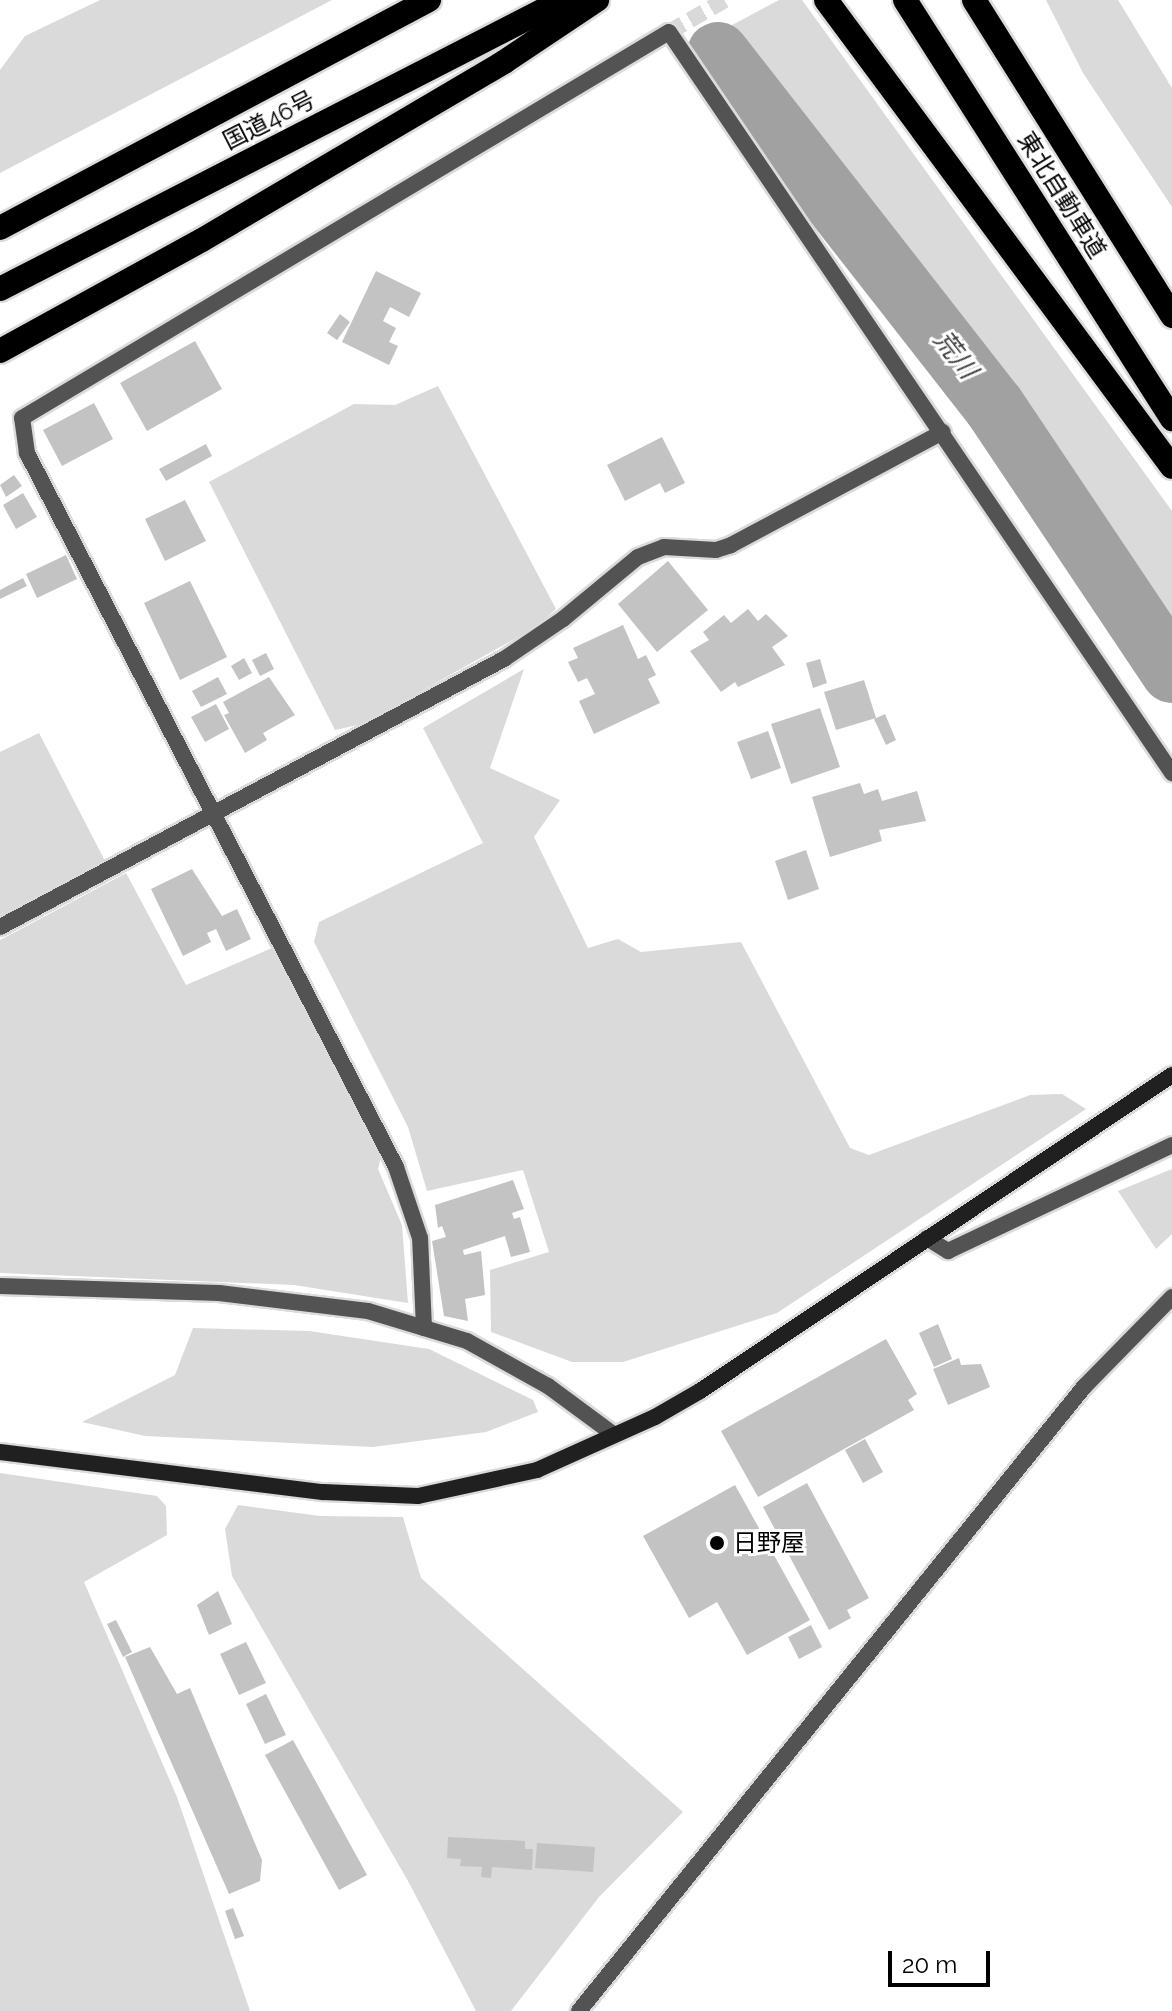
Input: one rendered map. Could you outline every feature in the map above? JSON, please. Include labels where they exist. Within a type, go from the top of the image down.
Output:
[{"type":"highway","name":"国道46号","points":[[0,228],[429,0]]},
{"type":"highway","name":"国道46号","points":[[0,289],[563,0]]},
{"type":"highway","points":[[0,351],[504,62],[597,0]]},
{"type":"highway","points":[[826,0],[1172,467]]},
{"type":"highway","name":"東北自動車道","points":[[905,0],[1172,419]]},
{"type":"highway","name":"東北自動車道","points":[[974,0],[1172,316]]},
{"type":"street","points":[[424,1328],[420,1238],[396,1167],[27,453],[22,418],[669,32],[1172,773]]},
{"type":"street","points":[[0,927],[215,816],[504,659],[563,619],[638,557],[664,547],[716,550],[731,545],[943,432]]},
{"type":"street","points":[[0,1452],[323,1492],[418,1496],[537,1470],[700,1391],[1172,1075]]},
{"type":"street","points":[[927,1238],[948,1251],[1172,1145]]},
{"type":"street","points":[[0,1286],[219,1293],[368,1311],[467,1341],[548,1386],[613,1434]]},
{"type":"street","points":[[579,2011],[1084,1387],[1172,1297]]},
{"type":"shaded area","points":[[100,0],[332,0],[0,173],[0,70],[25,36]]},
{"type":"shaded area","points":[[779,0],[802,0],[1172,511],[1172,640],[1080,498],[719,32]]},
{"type":"shaded area","points":[[1046,0],[1118,0],[1172,88],[1172,207],[1083,73]]},
{"type":"shaded area","points":[[438,386],[556,609],[536,627],[362,724],[335,730],[209,482],[354,404],[395,405]]},
{"type":"shaded area","points":[[524,669],[490,768],[560,800],[534,837],[588,948],[618,939],[641,952],[741,942],[850,1148],[869,1155],[1030,1095],[1062,1094],[1086,1109],[777,1313],[623,1362],[572,1362],[491,1332],[490,1270],[549,1252],[523,1170],[427,1191],[408,1127],[314,942],[319,922],[483,843],[423,728]]},
{"type":"shaded area","points":[[39,733],[105,861],[0,915],[0,752]]},
{"type":"shaded area","points":[[126,873],[186,985],[272,948],[382,1154],[378,1169],[402,1225],[408,1303],[294,1285],[0,1273],[0,940]]},
{"type":"shaded area","points":[[1172,1169],[1172,1234],[1156,1249],[1118,1191]]},
{"type":"shaded area","points":[[193,1328],[309,1331],[429,1349],[533,1400],[538,1412],[486,1432],[373,1447],[145,1436],[82,1422],[175,1375]]},
{"type":"shaded area","points":[[0,1473],[157,1496],[166,1506],[167,1535],[84,1582],[177,1797],[250,2011],[0,2011]]},
{"type":"shaded area","points":[[238,1505],[320,1516],[403,1517],[421,1578],[683,1812],[599,1897],[511,2011],[476,2011],[408,1881],[232,1576],[225,1529]]},
{"type":"building","points":[[376,271],[421,293],[409,317],[390,307],[383,321],[396,328],[389,342],[398,346],[389,365],[342,342]]},
{"type":"building","points":[[340,314],[350,322],[337,340],[327,333]]},
{"type":"building","points":[[195,341],[222,389],[147,431],[120,383]]},
{"type":"building","points":[[94,403],[113,439],[62,466],[43,430]]},
{"type":"building","points":[[662,437],[685,483],[665,493],[660,483],[625,501],[607,465]]},
{"type":"building","points":[[206,444],[212,456],[166,481],[159,469]]},
{"type":"building","points":[[14,475],[22,486],[6,497],[0,485]]},
{"type":"building","points":[[23,493],[37,517],[16,529],[3,505]]},
{"type":"building","points":[[185,500],[206,541],[165,561],[145,519]]},
{"type":"building","points":[[66,555],[77,579],[37,598],[26,574]]},
{"type":"building","points":[[668,561],[708,610],[657,652],[618,604]]},
{"type":"building","points":[[23,578],[27,586],[0,599],[0,590]]},
{"type":"building","points":[[190,581],[227,657],[180,680],[144,603]]},
{"type":"building","points":[[748,609],[758,621],[766,614],[788,636],[772,647],[785,665],[738,687],[735,682],[721,692],[690,651],[709,640],[703,632],[724,615],[731,623]]},
{"type":"building","points":[[623,625],[638,659],[646,655],[656,675],[648,679],[660,703],[594,734],[579,701],[595,694],[587,678],[578,682],[568,662],[578,658],[573,648]]},
{"type":"building","points":[[266,653],[274,669],[260,676],[252,660]]},
{"type":"building","points":[[244,658],[252,673],[239,680],[231,666]]},
{"type":"building","points":[[820,659],[827,683],[813,688],[806,663]]},
{"type":"building","points":[[218,677],[227,694],[201,707],[192,691]]},
{"type":"building","points":[[269,677],[295,715],[263,733],[267,740],[245,753],[224,715],[229,713],[223,702]]},
{"type":"building","points":[[864,680],[876,718],[836,730],[824,692]]},
{"type":"building","points":[[216,704],[229,729],[205,742],[191,717]]},
{"type":"building","points":[[820,708],[840,767],[791,784],[771,724]]},
{"type":"building","points":[[885,714],[896,740],[886,745],[874,719]]},
{"type":"building","points":[[768,731],[781,768],[751,779],[737,742]]},
{"type":"building","points":[[860,783],[864,794],[878,789],[882,801],[917,791],[926,821],[879,830],[882,841],[830,857],[812,797]]},
{"type":"building","points":[[806,850],[819,889],[788,900],[775,861]]},
{"type":"building","points":[[192,869],[222,916],[237,909],[251,939],[226,951],[216,929],[207,933],[211,942],[183,956],[151,889]]},
{"type":"building","points":[[513,1180],[524,1209],[512,1213],[514,1219],[520,1217],[530,1252],[511,1257],[505,1236],[463,1250],[464,1255],[481,1251],[485,1295],[465,1299],[468,1321],[444,1316],[432,1241],[446,1237],[442,1226],[438,1228],[435,1205]]},
{"type":"building","points":[[938,1324],[952,1359],[934,1367],[919,1333]]},
{"type":"building","points":[[886,1339],[917,1394],[908,1400],[914,1410],[758,1497],[721,1431]]},
{"type":"building","points":[[959,1358],[961,1365],[981,1364],[990,1387],[948,1405],[933,1369]]},
{"type":"building","points":[[865,1439],[883,1472],[863,1483],[845,1450]]},
{"type":"building","points":[[807,1483],[869,1598],[847,1610],[851,1618],[829,1630],[763,1507]]},
{"type":"building","points":[[735,1485],[810,1620],[747,1655],[717,1602],[689,1618],[643,1536]]},
{"type":"building","points":[[218,1591],[232,1624],[209,1635],[197,1605]]},
{"type":"building","points":[[116,1620],[132,1652],[123,1657],[107,1624]]},
{"type":"building","points":[[811,1625],[822,1647],[799,1659],[788,1637]]},
{"type":"building","points":[[246,1642],[266,1683],[239,1695],[220,1654]]},
{"type":"building","points":[[150,1647],[177,1694],[190,1688],[262,1860],[260,1881],[229,1894],[125,1657]]},
{"type":"building","points":[[266,1694],[286,1735],[265,1744],[246,1704]]},
{"type":"building","points":[[293,1740],[367,1875],[339,1890],[265,1755]]},
{"type":"building","points":[[448,1837],[525,1841],[525,1849],[533,1849],[532,1870],[492,1867],[491,1878],[481,1877],[482,1867],[460,1866],[461,1859],[447,1858]]},
{"type":"building","points":[[537,1843],[595,1847],[593,1872],[535,1868]]},
{"type":"building","points":[[233,1908],[244,1936],[235,1939],[225,1911]]},
{"type":"waterway","name":"荒川","points":[[718,53],[994,406],[1172,672]]},
{"type":"tunnel","points":[[669,32],[725,0]]},
{"type":"place","name":"日野屋","points":[[717,1543]]}]
